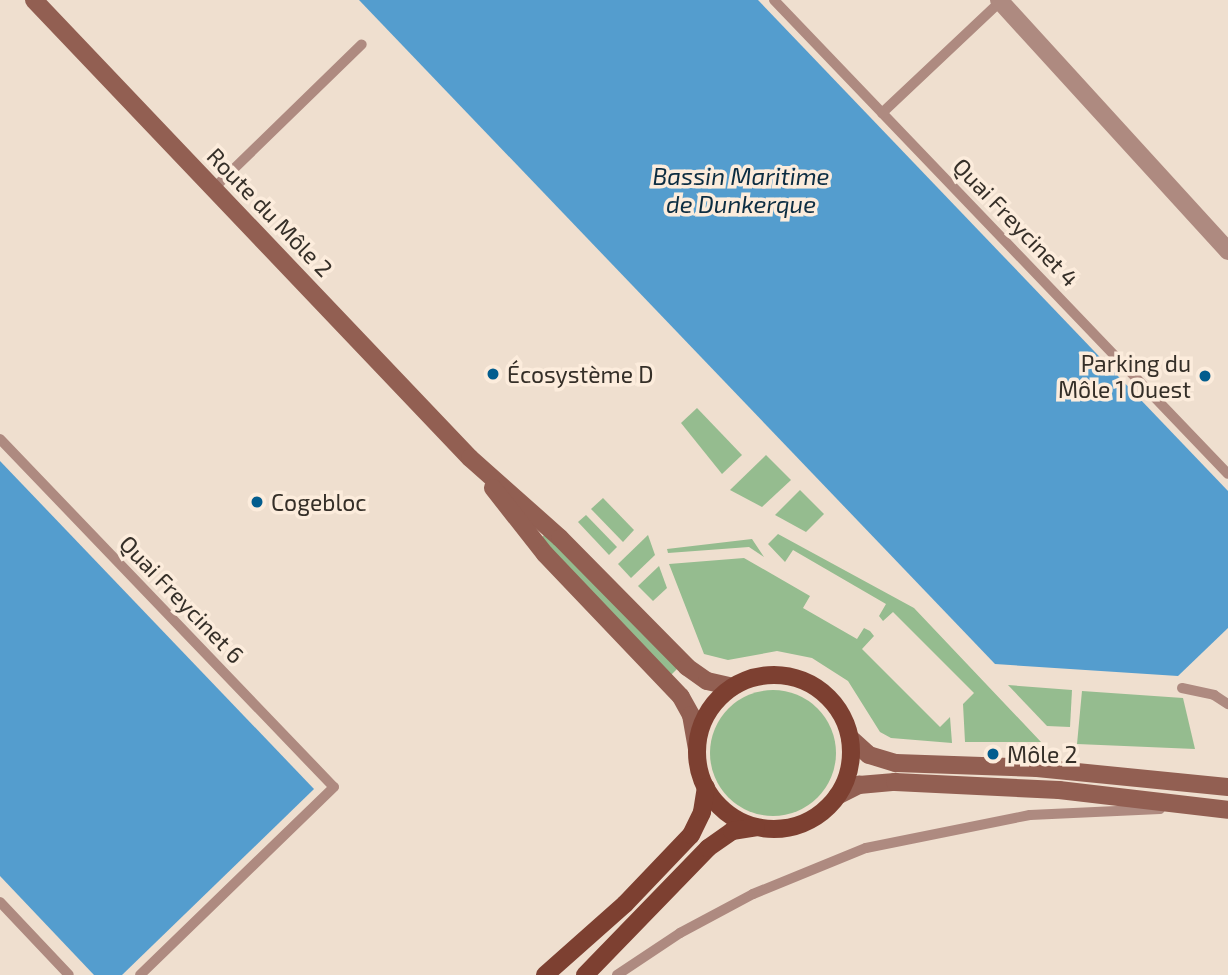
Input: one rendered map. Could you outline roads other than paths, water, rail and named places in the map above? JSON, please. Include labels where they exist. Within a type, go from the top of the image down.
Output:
[{"type":"main road","name":"Route du Môle 2","points":[[34,0],[470,458],[560,538],[687,667],[707,681],[732,687]]},
{"type":"main road","name":"Route du Môle 2","points":[[470,458],[540,548],[681,696],[691,715],[697,748]]},
{"type":"main road","points":[[545,975],[625,904],[691,835],[702,813],[706,787],[697,748],[709,710],[732,687],[769,675],[808,682],[838,709],[850,738],[849,768],[837,796]]},
{"type":"main road","points":[[850,738],[869,755],[897,763],[1047,769],[1228,787]]},
{"type":"main road","points":[[585,975],[708,848],[732,831],[758,827],[783,828],[806,822],[837,796],[859,785],[895,782],[1059,790],[1220,810]]},
{"type":"main road","points":[[706,787],[724,811],[758,827]]},
{"type":"street","points":[[1000,0],[1228,251]]},
{"type":"lane","name":"Quai Freycinet 4","points":[[774,0],[1228,474]]},
{"type":"lane","points":[[882,113],[1000,0]]},
{"type":"lane","points":[[214,188],[362,44]]},
{"type":"lane","name":"Quai Freycinet 6","points":[[0,439],[334,787],[140,975]]},
{"type":"lane","points":[[1182,688],[1214,695],[1228,704]]},
{"type":"lane","points":[[617,975],[697,923],[780,881],[891,841],[1030,815],[1220,810]]},
{"type":"lane","points":[[0,902],[69,975]]},
{"type":"water","name":"Bassin Maritime de Dunkerque","points":[[359,0],[758,0],[1228,491],[1228,628],[1178,676],[995,664]]},
{"type":"water","points":[[0,461],[314,789],[122,975],[94,975],[0,876]]},
{"type":"place","name":"Écosystème D","points":[[493,374]]},
{"type":"place","name":"Parking du Môle 1 Ouest","points":[[1205,376]]},
{"type":"place","name":"Cogebloc","points":[[257,502]]},
{"type":"place","name":"Môle 2","points":[[993,754]]}]
